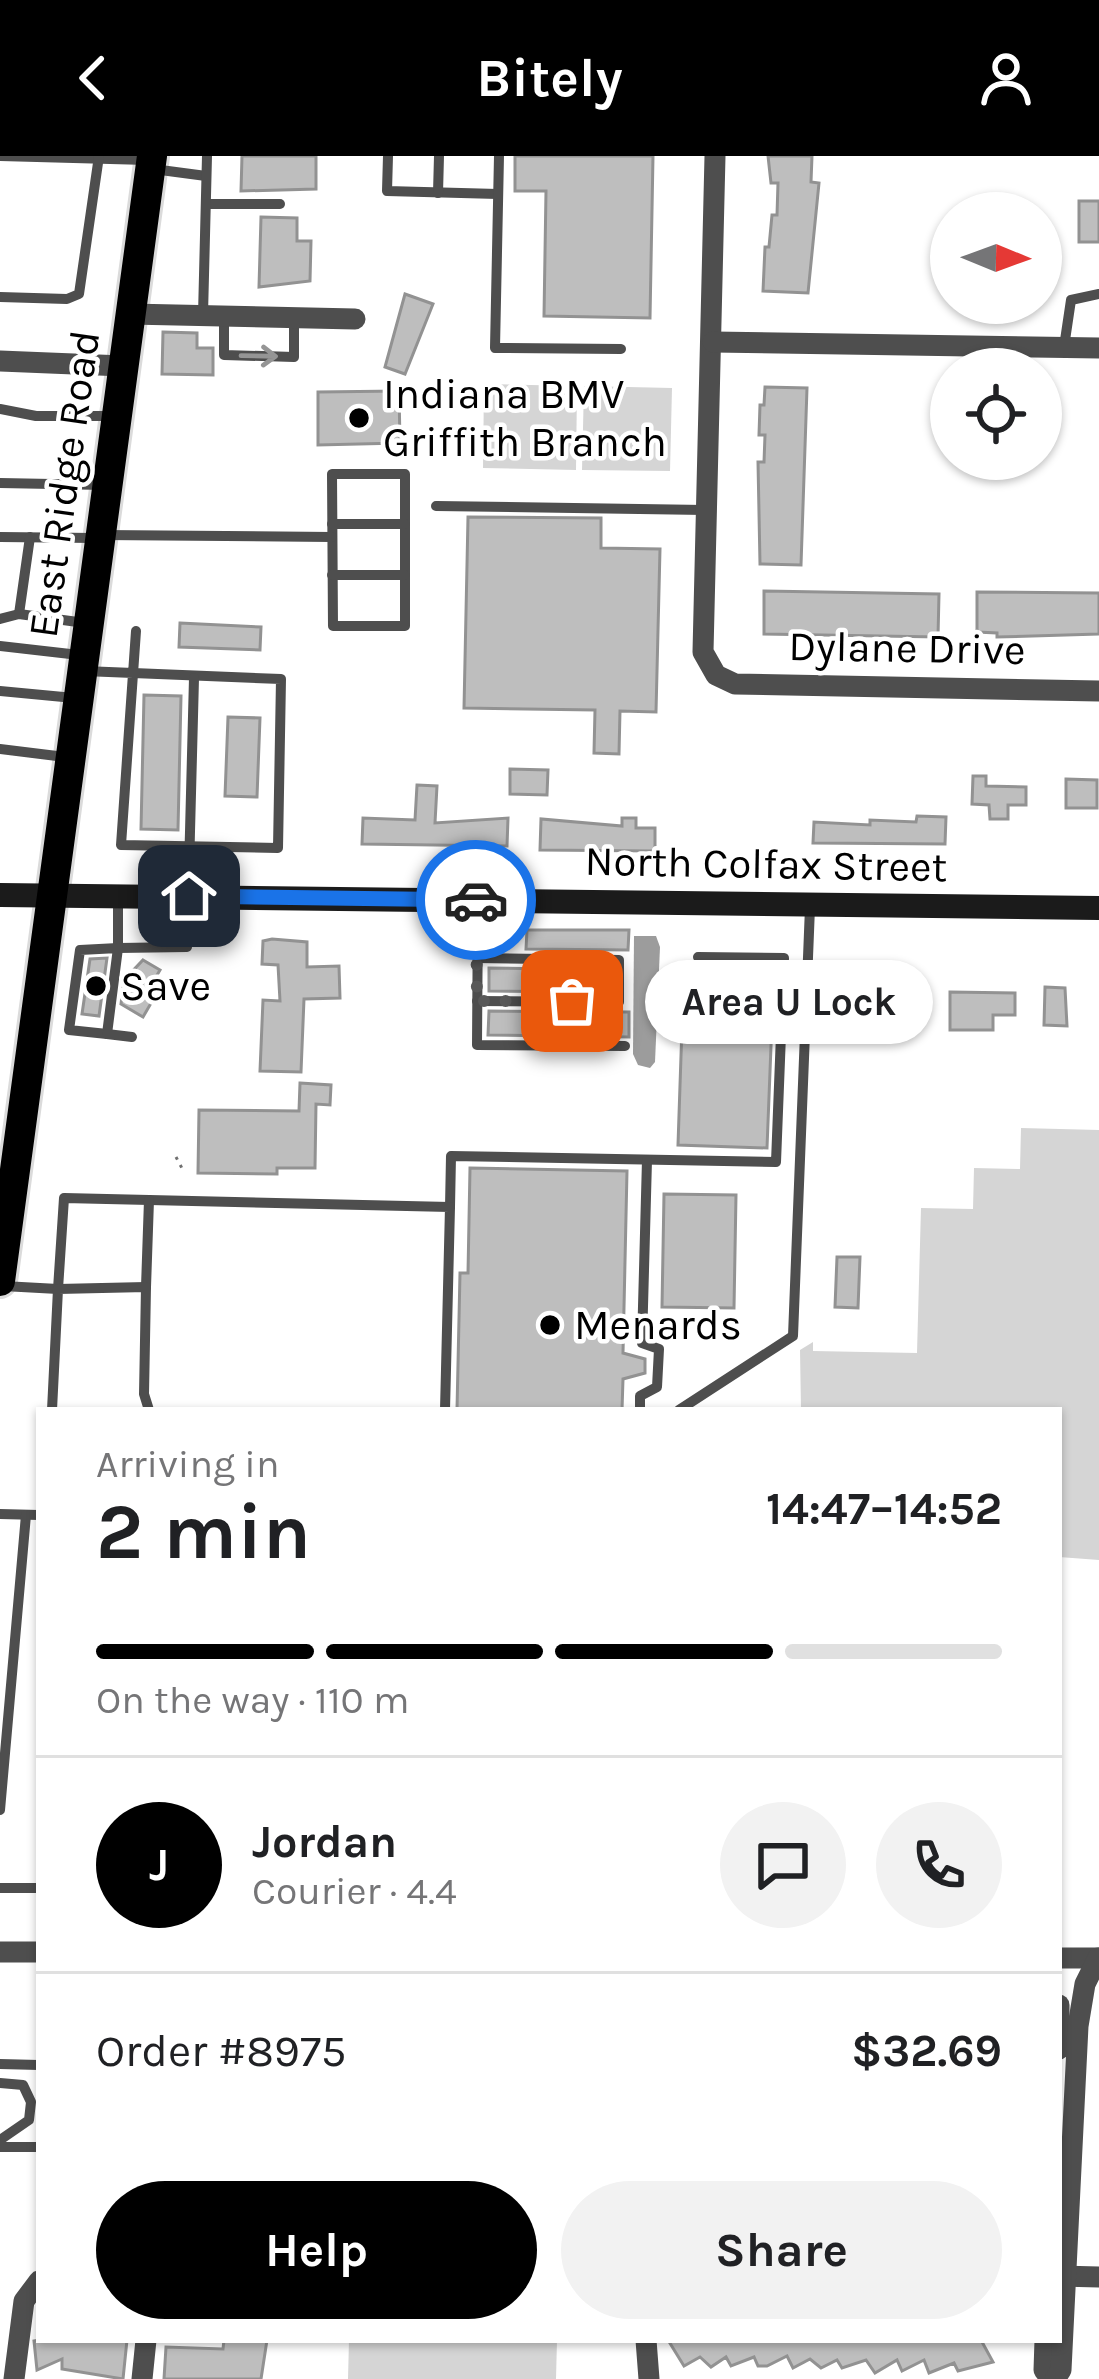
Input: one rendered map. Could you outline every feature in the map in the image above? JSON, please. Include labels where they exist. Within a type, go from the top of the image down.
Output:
[{"type":"main road","name":"East Ridge Road","points":[[0,1284],[151,162]]},
{"type":"street","points":[[705,510],[715,156]]},
{"type":"street","points":[[130,314],[355,319]]},
{"type":"street","points":[[713,343],[1099,348]]},
{"type":"street","points":[[0,361],[123,366]]},
{"type":"street","name":"Dylane Drive","points":[[705,510],[703,652],[716,675],[735,684],[1099,691]]},
{"type":"street","name":"North Colfax Street","points":[[0,895],[1099,908]]},
{"type":"street","points":[[0,1952],[36,1952]]},
{"type":"street","points":[[1062,1958],[1098,1958],[1079,2015],[1065,2155],[1062,2276],[1099,2276]]},
{"type":"street","points":[[14,2379],[24,2301],[35,2283]]},
{"type":"street","points":[[142,2379],[146,2343]]},
{"type":"street","points":[[646,2343],[648,2378]]},
{"type":"street","points":[[1045,2343],[1044,2370],[1053,2379],[1061,2370],[1061,2343]]},
{"type":"lane","points":[[0,156],[151,162],[206,176]]},
{"type":"lane","points":[[207,156],[214,316],[224,356],[294,357],[294,318]]},
{"type":"lane","points":[[388,156],[387,191],[498,194]]},
{"type":"lane","points":[[438,193],[439,156]]},
{"type":"lane","points":[[499,156],[495,348],[621,349]]},
{"type":"lane","points":[[0,297],[68,299],[80,294],[99,157]]},
{"type":"lane","points":[[206,204],[280,204]]},
{"type":"lane","points":[[1064,347],[1071,300],[1099,294]]},
{"type":"lane","points":[[0,409],[36,416],[116,416]]},
{"type":"lane","points":[[332,474],[405,474],[405,626],[333,626],[332,531],[332,474]]},
{"type":"lane","points":[[0,483],[106,485]]},
{"type":"lane","points":[[436,506],[705,510]]},
{"type":"lane","points":[[0,537],[332,531],[405,524]]},
{"type":"lane","points":[[19,614],[29,537]]},
{"type":"lane","points":[[332,575],[405,575]]},
{"type":"lane","points":[[0,619],[19,614],[87,623]]},
{"type":"lane","points":[[0,692],[80,674],[130,676],[194,678],[281,680],[278,848],[121,844],[130,676],[136,631]]},
{"type":"lane","points":[[0,646],[80,674]]},
{"type":"lane","points":[[70,1026],[80,995],[80,950],[187,947],[194,678]]},
{"type":"lane","points":[[1,752],[68,758]]},
{"type":"lane","points":[[107,1034],[118,948],[118,896]]},
{"type":"lane","points":[[478,900],[477,1045],[625,1046]]},
{"type":"lane","points":[[684,1407],[793,1336],[810,904]]},
{"type":"lane","points":[[41,957],[82,969]]},
{"type":"lane","points":[[445,1407],[451,1156],[776,1162],[784,958],[698,957]]},
{"type":"lane","points":[[477,1001],[619,1002],[620,959],[478,958]]},
{"type":"lane","points":[[33,1021],[132,1037]]},
{"type":"lane","points":[[640,1407],[640,1396],[657,1387],[659,1349],[642,1343],[647,1160]]},
{"type":"lane","points":[[52,1407],[64,1198],[450,1207]]},
{"type":"lane","points":[[148,1407],[144,1394],[149,1200]]},
{"type":"lane","points":[[0,1284],[58,1289],[146,1287]]},
{"type":"lane","points":[[0,1514],[33,1515],[0,1810]]},
{"type":"lane","points":[[0,1888],[36,1888]]},
{"type":"lane","points":[[0,2064],[36,2066]]},
{"type":"lane","points":[[0,2083],[22,2085],[32,2102],[26,2124],[0,2143]]},
{"type":"lane","points":[[0,2143],[36,2147]]},
{"type":"path","points":[[176,1157],[184,1172]]},
{"type":"shaded area","points":[[484,384],[577,386],[576,470],[483,468]]},
{"type":"shaded area","points":[[584,386],[672,388],[670,471],[582,470]]},
{"type":"shaded area","points":[[634,936],[656,936],[660,947],[655,1062],[650,1068],[638,1065],[633,1054]]},
{"type":"shaded area","points":[[1021,1128],[1099,1130],[1099,1560],[1062,1557],[1062,1407],[801,1407],[800,1350],[813,1342],[813,1351],[917,1353],[921,1208],[973,1209],[974,1168],[1020,1169]]},
{"type":"shaded area","points":[[349,2343],[557,2343],[556,2379],[348,2379]]},
{"type":"building","points":[[242,156],[316,156],[316,189],[241,191]]},
{"type":"building","points":[[515,156],[653,156],[650,318],[544,316],[546,191],[515,191]]},
{"type":"building","points":[[768,156],[812,156],[811,182],[819,183],[808,293],[763,291],[765,247],[769,247],[772,215],[777,215],[778,183],[771,183]]},
{"type":"building","points":[[1079,201],[1099,201],[1099,242],[1079,242]]},
{"type":"building","points":[[261,217],[297,218],[297,241],[311,241],[310,281],[259,287]]},
{"type":"building","points":[[405,294],[433,304],[405,374],[385,367]]},
{"type":"building","points":[[163,332],[197,333],[197,348],[213,348],[213,375],[162,374]]},
{"type":"building","points":[[765,387],[807,388],[801,565],[760,564],[758,462],[764,462],[765,435],[759,435]]},
{"type":"building","name":"Indiana BMV Griffith Branch","points":[[399,391],[400,443],[318,445],[318,392]]},
{"type":"building","points":[[468,517],[601,518],[601,548],[660,549],[656,712],[620,711],[619,754],[594,753],[595,710],[464,708]]},
{"type":"building","points":[[764,591],[939,594],[938,637],[764,634]]},
{"type":"building","points":[[977,592],[1099,593],[1099,634],[997,637],[997,633],[977,632]]},
{"type":"building","points":[[180,623],[261,627],[260,650],[179,647]]},
{"type":"building","points":[[144,695],[181,696],[178,830],[141,829]]},
{"type":"building","points":[[228,717],[260,718],[257,797],[225,796]]},
{"type":"building","points":[[510,769],[548,770],[547,795],[510,794]]},
{"type":"building","points":[[973,776],[986,776],[986,786],[1026,787],[1026,805],[1008,805],[1008,819],[990,819],[989,805],[972,804]]},
{"type":"building","points":[[1066,779],[1097,780],[1097,808],[1066,808]]},
{"type":"building","points":[[417,785],[437,786],[435,823],[508,818],[507,846],[362,844],[363,818],[415,820]]},
{"type":"building","points":[[917,816],[946,817],[945,844],[813,843],[814,822],[870,825],[870,820],[916,822]]},
{"type":"building","points":[[622,818],[636,818],[636,828],[655,828],[655,851],[540,850],[541,819],[622,826]]},
{"type":"building","points":[[527,930],[629,930],[628,950],[526,949]]},
{"type":"building","points":[[263,941],[307,942],[307,967],[339,966],[340,998],[304,999],[301,1072],[260,1071],[263,1000],[280,1001],[278,965],[262,964]]},
{"type":"building","name":"Save","points":[[107,958],[99,1016],[82,1014],[90,959]]},
{"type":"building","points":[[143,960],[160,970],[153,982],[161,986],[143,1017],[121,1004],[124,980]]},
{"type":"building","points":[[684,967],[774,970],[767,1148],[678,1145]]},
{"type":"building","points":[[489,968],[606,970],[606,992],[489,991]]},
{"type":"building","points":[[1045,987],[1065,988],[1067,1026],[1044,1025]]},
{"type":"building","points":[[950,992],[1015,993],[1015,1015],[993,1015],[993,1030],[950,1030]]},
{"type":"building","points":[[489,1011],[629,1012],[629,1037],[488,1035]]},
{"type":"building","points":[[300,1083],[331,1085],[330,1105],[316,1104],[315,1168],[277,1168],[277,1174],[198,1173],[199,1110],[299,1111]]},
{"type":"building","points":[[470,1168],[627,1171],[623,1353],[645,1359],[645,1373],[623,1379],[622,1407],[457,1407],[460,1273],[468,1273]]},
{"type":"building","points":[[664,1194],[736,1195],[734,1308],[662,1307]]},
{"type":"building","points":[[837,1257],[860,1257],[858,1308],[835,1307]]},
{"type":"building","points":[[34,2341],[127,2343],[123,2379],[62,2369],[62,2359],[37,2370]]},
{"type":"building","points":[[224,2343],[267,2343],[261,2379],[164,2379],[166,2347],[223,2349]]},
{"type":"building","points":[[670,2343],[983,2343],[993,2362],[958,2371],[954,2363],[929,2373],[924,2360],[902,2371],[897,2360],[875,2373],[866,2360],[842,2368],[837,2360],[821,2368],[810,2359],[793,2368],[787,2356],[767,2366],[758,2366],[754,2357],[731,2366],[726,2357],[711,2367],[700,2357],[684,2366]]},
{"type":"way so far","points":[[476,900],[477,1001],[572,1001]]},
{"type":"place","name":"Indiana BMV Griffith Branch","points":[[359,418]]},
{"type":"place","name":"Save","points":[[96,986]]},
{"type":"place","name":"Area U Lock","points":[[572,1001]]},
{"type":"place","name":"Menards","points":[[550,1325]]},
{"type":"route","points":[[189,896],[476,900]]}]
